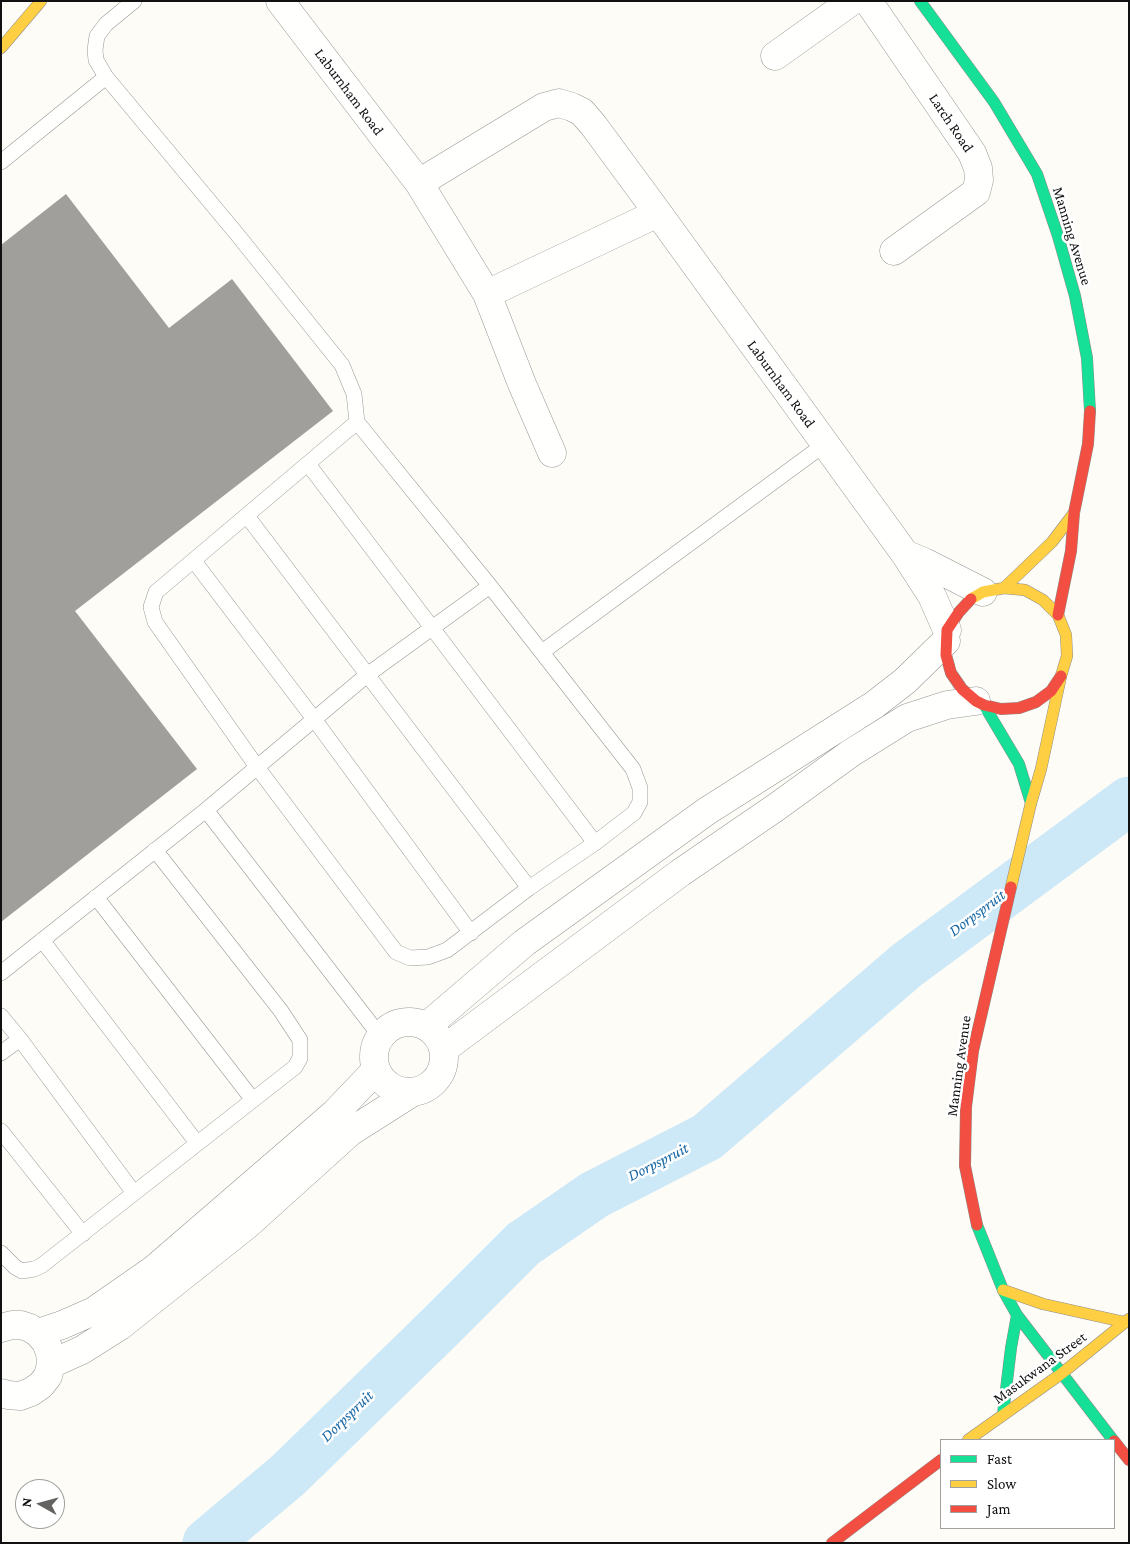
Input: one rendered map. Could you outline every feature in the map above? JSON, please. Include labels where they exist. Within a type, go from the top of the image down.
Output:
[{"type":"main road","points":[[14,16],[34,1]]},
{"type":"main road","points":[[1,48],[42,1]]},
{"type":"main road","name":"Manning Avenue","points":[[920,1],[994,102],[1037,174],[1058,236],[1075,296],[1087,358],[1090,420],[1088,444],[1074,513],[1071,551],[1058,615]]},
{"type":"main road","name":"Manning Avenue","points":[[994,590],[1045,549],[1074,513]]},
{"type":"main road","points":[[994,590],[1025,590],[1043,600],[1058,615],[1066,634],[1067,656],[1061,676],[1051,691],[1036,702],[1019,708],[1001,709],[980,703],[962,689],[951,673],[946,655],[947,636],[958,612],[970,600],[994,590]]},
{"type":"main road","name":"Manning Avenue","points":[[1061,676],[1049,738],[996,946],[973,1051],[966,1107],[965,1166],[977,1224],[1003,1290],[1017,1315],[1112,1439]]},
{"type":"main road","name":"Manning Avenue","points":[[980,703],[1003,735],[1019,764],[1031,803]]},
{"type":"main road","points":[[1003,1290],[1043,1304],[1097,1317],[1127,1320]]},
{"type":"main road","points":[[1003,1414],[1017,1315]]},
{"type":"main road","name":"Masukwana Street","points":[[969,1439],[1061,1374],[1127,1320]]},
{"type":"main road","name":"Manning Avenue","points":[[1115,1442],[1129,1460]]},
{"type":"main road","points":[[832,1543],[940,1461]]},
{"type":"street","name":"Laburnham Road","points":[[280,1],[419,183],[487,294],[522,384],[552,453]]},
{"type":"street","points":[[775,56],[852,1]]},
{"type":"street","name":"Larch Road","points":[[868,1],[972,154],[978,168],[979,180],[976,192],[894,251]]},
{"type":"street","name":"Laburnham Road","points":[[419,183],[544,107],[559,104],[582,112],[658,213],[905,554],[932,596],[947,636]]},
{"type":"street","points":[[487,294],[658,213]]},
{"type":"street","points":[[905,554],[994,590]]},
{"type":"street","points":[[427,1026],[524,944],[708,811],[874,705],[905,681],[947,636]]},
{"type":"street","points":[[444,1049],[680,873],[859,748],[907,718],[947,705],[980,703]]},
{"type":"street","points":[[412,1021],[427,1026],[440,1040],[444,1049],[444,1061],[441,1072],[434,1082],[424,1089],[413,1092],[402,1092],[391,1088],[382,1080],[376,1070],[373,1058],[374,1046],[380,1036],[387,1028],[396,1023],[412,1021]]},
{"type":"street","points":[[38,1332],[62,1325],[94,1311],[153,1270],[335,1113],[376,1070]]},
{"type":"street","points":[[51,1364],[82,1350],[120,1326],[247,1225],[350,1132],[413,1092]]},
{"type":"street","points":[[1,1328],[21,1325],[38,1332],[46,1342],[50,1352],[51,1364],[48,1376],[31,1392],[20,1396],[1,1392]]},
{"type":"lane","points":[[134,1],[106,24],[97,36],[96,60],[106,77],[236,233],[342,366],[354,394],[357,422],[490,586],[633,769],[640,788],[640,802],[634,813],[595,843],[529,888],[447,950],[428,957],[410,958],[396,952],[257,768],[166,639],[155,622],[150,607],[156,592],[357,422]]},
{"type":"lane","points":[[1,162],[106,77]]},
{"type":"lane","points":[[542,652],[825,444]]},
{"type":"lane","points":[[308,464],[595,843]]},
{"type":"lane","points":[[246,516],[529,888]]},
{"type":"lane","points":[[194,561],[314,719],[471,933]]},
{"type":"lane","points":[[1,972],[206,810],[367,675],[490,586]]},
{"type":"lane","points":[[206,810],[380,1036]]},
{"type":"lane","points":[[1,1253],[15,1267],[22,1271],[41,1266],[295,1067],[300,1058],[300,1040],[282,1011],[154,850]]},
{"type":"lane","points":[[96,897],[253,1100]]},
{"type":"lane","points":[[42,940],[198,1144]]},
{"type":"lane","points":[[1,1016],[134,1193]]},
{"type":"lane","points":[[1,1053],[20,1039]]},
{"type":"lane","points":[[1,1131],[83,1234]]},
{"type":"building","points":[[66,194],[169,328],[232,279],[333,411],[75,611],[197,769],[1,922],[1,245]]},
{"type":"waterway","name":"Dorpspruit","points":[[207,1543],[288,1475],[523,1244],[594,1195],[707,1137],[907,965],[1129,801]]},
{"type":"traffic: fast","points":[[920,1],[994,102],[1037,174],[1058,236],[1075,296],[1087,358],[1090,411]]},
{"type":"traffic: fast","points":[[984,705],[1019,764],[1031,803]]},
{"type":"traffic: fast","points":[[977,1225],[1003,1290],[1017,1315],[1112,1439]]},
{"type":"traffic: fast","points":[[1003,1414],[1017,1315]]},
{"type":"traffic: slow","points":[[1,48],[41,1]]},
{"type":"traffic: slow","points":[[1004,588],[1052,542],[1074,513]]},
{"type":"traffic: slow","points":[[971,599],[983,592],[1004,588],[1025,590],[1043,600],[1058,615],[1066,635],[1067,656],[1011,887]]},
{"type":"traffic: slow","points":[[1003,1290],[1043,1304],[1124,1322]]},
{"type":"traffic: slow","points":[[969,1439],[1061,1374],[1129,1319]]},
{"type":"traffic: jam","points":[[1058,615],[1071,551],[1074,513],[1088,444],[1090,411]]},
{"type":"traffic: jam","points":[[971,599],[959,612],[947,630],[946,655],[951,673],[962,689],[976,701],[1001,709],[1019,708],[1036,702],[1051,691],[1061,676]]},
{"type":"traffic: jam","points":[[977,1225],[965,1166],[966,1107],[973,1051],[1011,887]]},
{"type":"traffic: jam","points":[[1115,1442],[1129,1460]]},
{"type":"traffic: jam","points":[[832,1543],[940,1461]]}]
